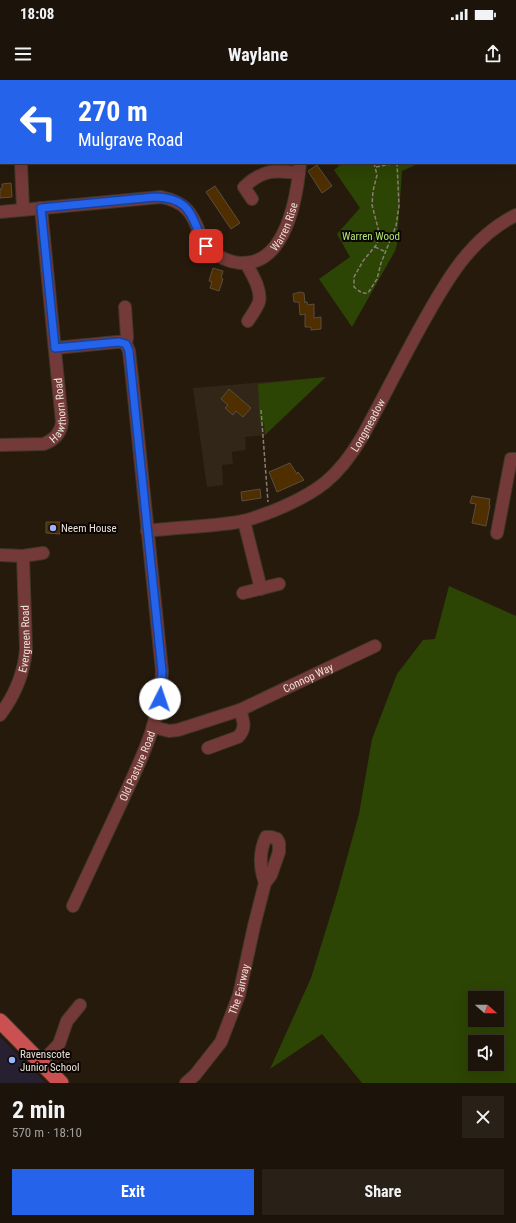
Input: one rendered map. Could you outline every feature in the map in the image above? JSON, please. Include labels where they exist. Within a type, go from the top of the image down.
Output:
[{"type":"main road","points":[[0,1021],[61,1083]]},
{"type":"street","points":[[21,164],[23,209]]},
{"type":"street","name":"Warren Rise","points":[[246,263],[263,257],[274,247],[281,237],[291,214],[300,168],[272,171],[260,175],[244,187],[252,198]]},
{"type":"street","points":[[0,212],[155,197],[172,199],[187,209],[196,223],[203,241],[210,249],[225,259],[233,262],[246,263],[254,279],[259,302],[248,321]]},
{"type":"street","name":"Hawthorn Road","points":[[0,445],[44,444],[53,439],[60,430],[62,419],[41,208]]},
{"type":"street","name":"Longmeadow","points":[[147,531],[244,521],[301,499],[325,484],[343,466],[362,437],[422,324],[461,261],[488,233],[503,222],[516,216]]},
{"type":"street","name":"Old Pasture Road","points":[[73,906],[142,757],[154,727],[160,699],[162,671],[130,355],[126,344],[125,307]]},
{"type":"street","points":[[55,348],[117,342],[123,342],[126,344]]},
{"type":"street","points":[[497,533],[511,460],[516,459]]},
{"type":"street","points":[[244,521],[261,589]]},
{"type":"street","points":[[0,555],[23,556],[43,553]]},
{"type":"street","name":"Evergreen Road","points":[[0,715],[14,694],[20,681],[25,661],[26,649],[23,556]]},
{"type":"street","points":[[243,593],[279,584]]},
{"type":"street","name":"Connop Way","points":[[154,727],[168,731],[178,730],[240,710],[375,646]]},
{"type":"street","points":[[208,748],[238,737],[242,732],[244,725],[240,710]]},
{"type":"street","name":"The Fairway","points":[[186,1083],[195,1075],[217,1048],[224,1036],[239,994],[265,884]]},
{"type":"street","points":[[41,1063],[59,1044],[67,1021],[80,1005]]},
{"type":"path","points":[[374,164],[377,174],[373,191],[372,205],[379,232],[377,244],[363,261],[354,277],[354,286],[360,292],[365,294],[371,290],[377,279],[381,263],[396,226],[399,206],[397,164]]},
{"type":"path","points":[[375,168],[393,164]]},
{"type":"path","points":[[375,247],[386,252]]},
{"type":"path","points":[[261,410],[269,507]]},
{"type":"shaded area","points":[[326,377],[265,435],[245,437],[246,450],[232,452],[233,464],[222,465],[223,485],[207,487],[193,388]]},
{"type":"shaded area","name":"Ravenscote Junior School","points":[[0,1037],[46,1083],[0,1083]]},
{"type":"green space","name":"Warren Wood","points":[[338,164],[418,164],[402,171],[397,244],[395,251],[352,327],[319,279],[350,257],[337,234],[360,208],[334,170],[339,166]]},
{"type":"green space","points":[[326,377],[265,435],[264,422],[260,422],[258,384]]},
{"type":"green space","points":[[449,586],[516,616],[516,1083],[362,1083],[322,1034],[270,1069],[311,978],[337,894],[359,814],[372,739],[397,674],[423,640],[435,639]]},
{"type":"building","points":[[317,165],[332,186],[322,193],[308,171]]},
{"type":"building","points":[[11,183],[12,197],[0,198],[0,189],[2,189],[2,184]]},
{"type":"building","points":[[215,186],[240,223],[231,229],[206,192]]},
{"type":"building","points":[[213,268],[223,271],[221,278],[223,279],[219,291],[210,288],[212,282],[209,281]]},
{"type":"building","points":[[300,292],[304,293],[305,302],[307,302],[308,305],[314,304],[314,318],[321,317],[321,329],[311,330],[311,327],[305,327],[305,314],[300,315],[299,302],[294,302],[293,294]]},
{"type":"building","points":[[229,389],[251,408],[243,417],[236,411],[233,415],[225,408],[228,405],[221,399]]},
{"type":"building","points":[[290,463],[297,474],[298,472],[304,480],[277,492],[269,472]]},
{"type":"building","points":[[260,489],[261,498],[242,501],[241,492]]},
{"type":"building","points":[[472,496],[490,499],[486,526],[472,523],[476,504],[470,503]]},
{"type":"building","name":"Neem House","points":[[46,522],[60,522],[60,534],[46,533]]},
{"type":"place","name":"Neem House","points":[[53,528]]},
{"type":"place","name":"Ravenscote Junior School","points":[[12,1060]]},
{"type":"route","points":[[160,699],[162,671],[158,626],[129,351],[126,344],[123,342],[86,344],[55,348],[41,208],[155,197],[172,199],[187,209],[196,223],[206,246]]}]
